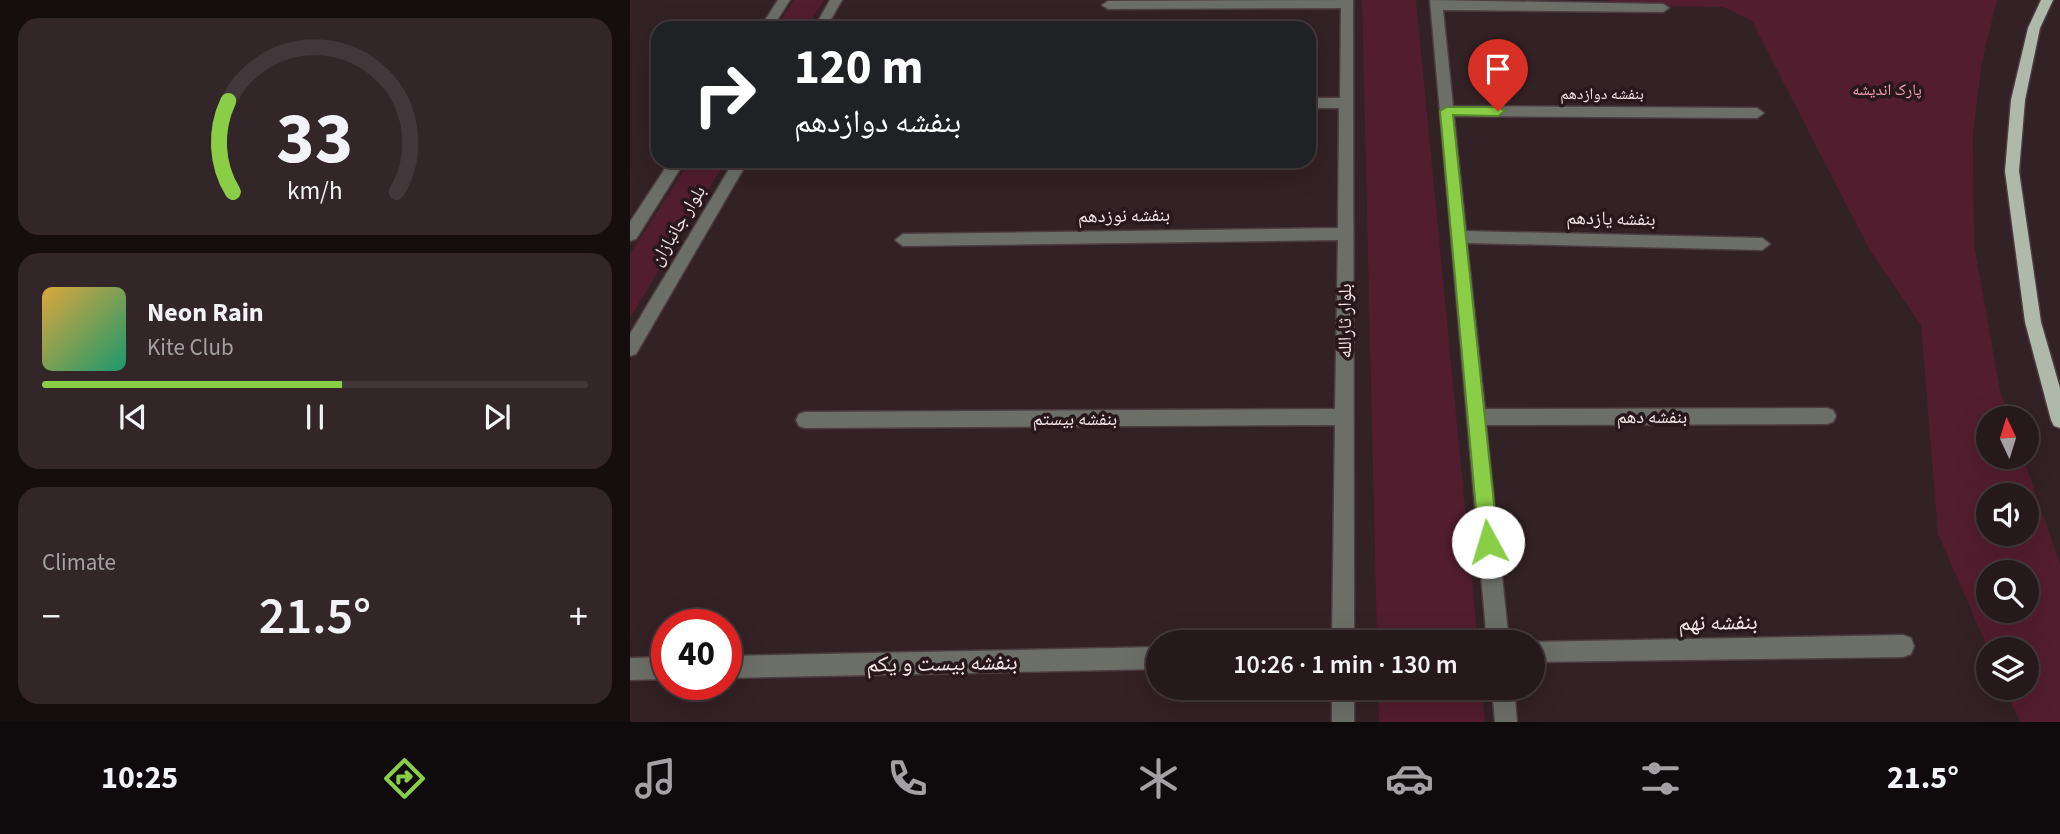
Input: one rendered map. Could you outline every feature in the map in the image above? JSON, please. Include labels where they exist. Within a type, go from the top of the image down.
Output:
[{"type":"main road","points":[[2047,0],[2034,28],[2018,100],[2012,171],[2032,322],[2060,420]]},
{"type":"street","points":[[770,21],[784,0]]},
{"type":"street","points":[[824,21],[836,0]]},
{"type":"street","points":[[1108,5],[1347,2]]},
{"type":"street","name":"بلوار ثارالله","points":[[1343,630],[1347,2]]},
{"type":"street","points":[[1497,630],[1436,3],[1663,8]]},
{"type":"street","points":[[1316,103],[1346,103]]},
{"type":"street","name":"بنفشه دوازدهم","points":[[1447,111],[1757,113]]},
{"type":"street","name":"بلوار جانبازان","points":[[630,235],[673,168]]},
{"type":"street","name":"بلوار جانبازان","points":[[630,349],[737,168]]},
{"type":"street","name":"بنفشه نوزدهم","points":[[903,240],[1346,234]]},
{"type":"street","name":"بنفشه یازدهم","points":[[1459,237],[1762,244]]},
{"type":"street","name":"بنفشه دهم","points":[[1476,417],[1827,416]]},
{"type":"street","name":"بنفشه بیستم","points":[[805,420],[1345,417]]},
{"type":"street","name":"بنفشه نهم","points":[[1545,651],[1903,646]]},
{"type":"street","name":"بنفشه بیست و یکم","points":[[742,667],[1146,659]]},
{"type":"street","points":[[630,669],[651,668]]},
{"type":"street","points":[[1343,700],[1343,722]]},
{"type":"street","points":[[1504,700],[1506,722]]},
{"type":"green space","points":[[794,0],[824,0],[811,21],[780,21]]},
{"type":"green space","points":[[1362,0],[1416,0],[1477,630],[1377,630]]},
{"type":"green space","name":"پارک اندیشه","points":[[1609,0],[1997,0],[1982,62],[1973,134],[1974,244],[2000,391],[2006,406],[1976,406],[1976,469],[2027,469],[2032,483],[1976,483],[1976,546],[2039,546],[2039,503],[2060,564],[2060,722],[2020,722],[2010,700],[2039,700],[2039,637],[1983,637],[1977,623],[2039,623],[2039,560],[1976,560],[1976,621],[1938,534],[1921,325],[1869,249],[1752,21],[1723,7],[1611,5]]},
{"type":"green space","points":[[685,168],[722,168],[630,318],[630,254]]},
{"type":"green space","points":[[1378,700],[1483,700],[1485,722],[1379,722]]},
{"type":"route","points":[[1488,542],[1447,111],[1498,111]]}]
